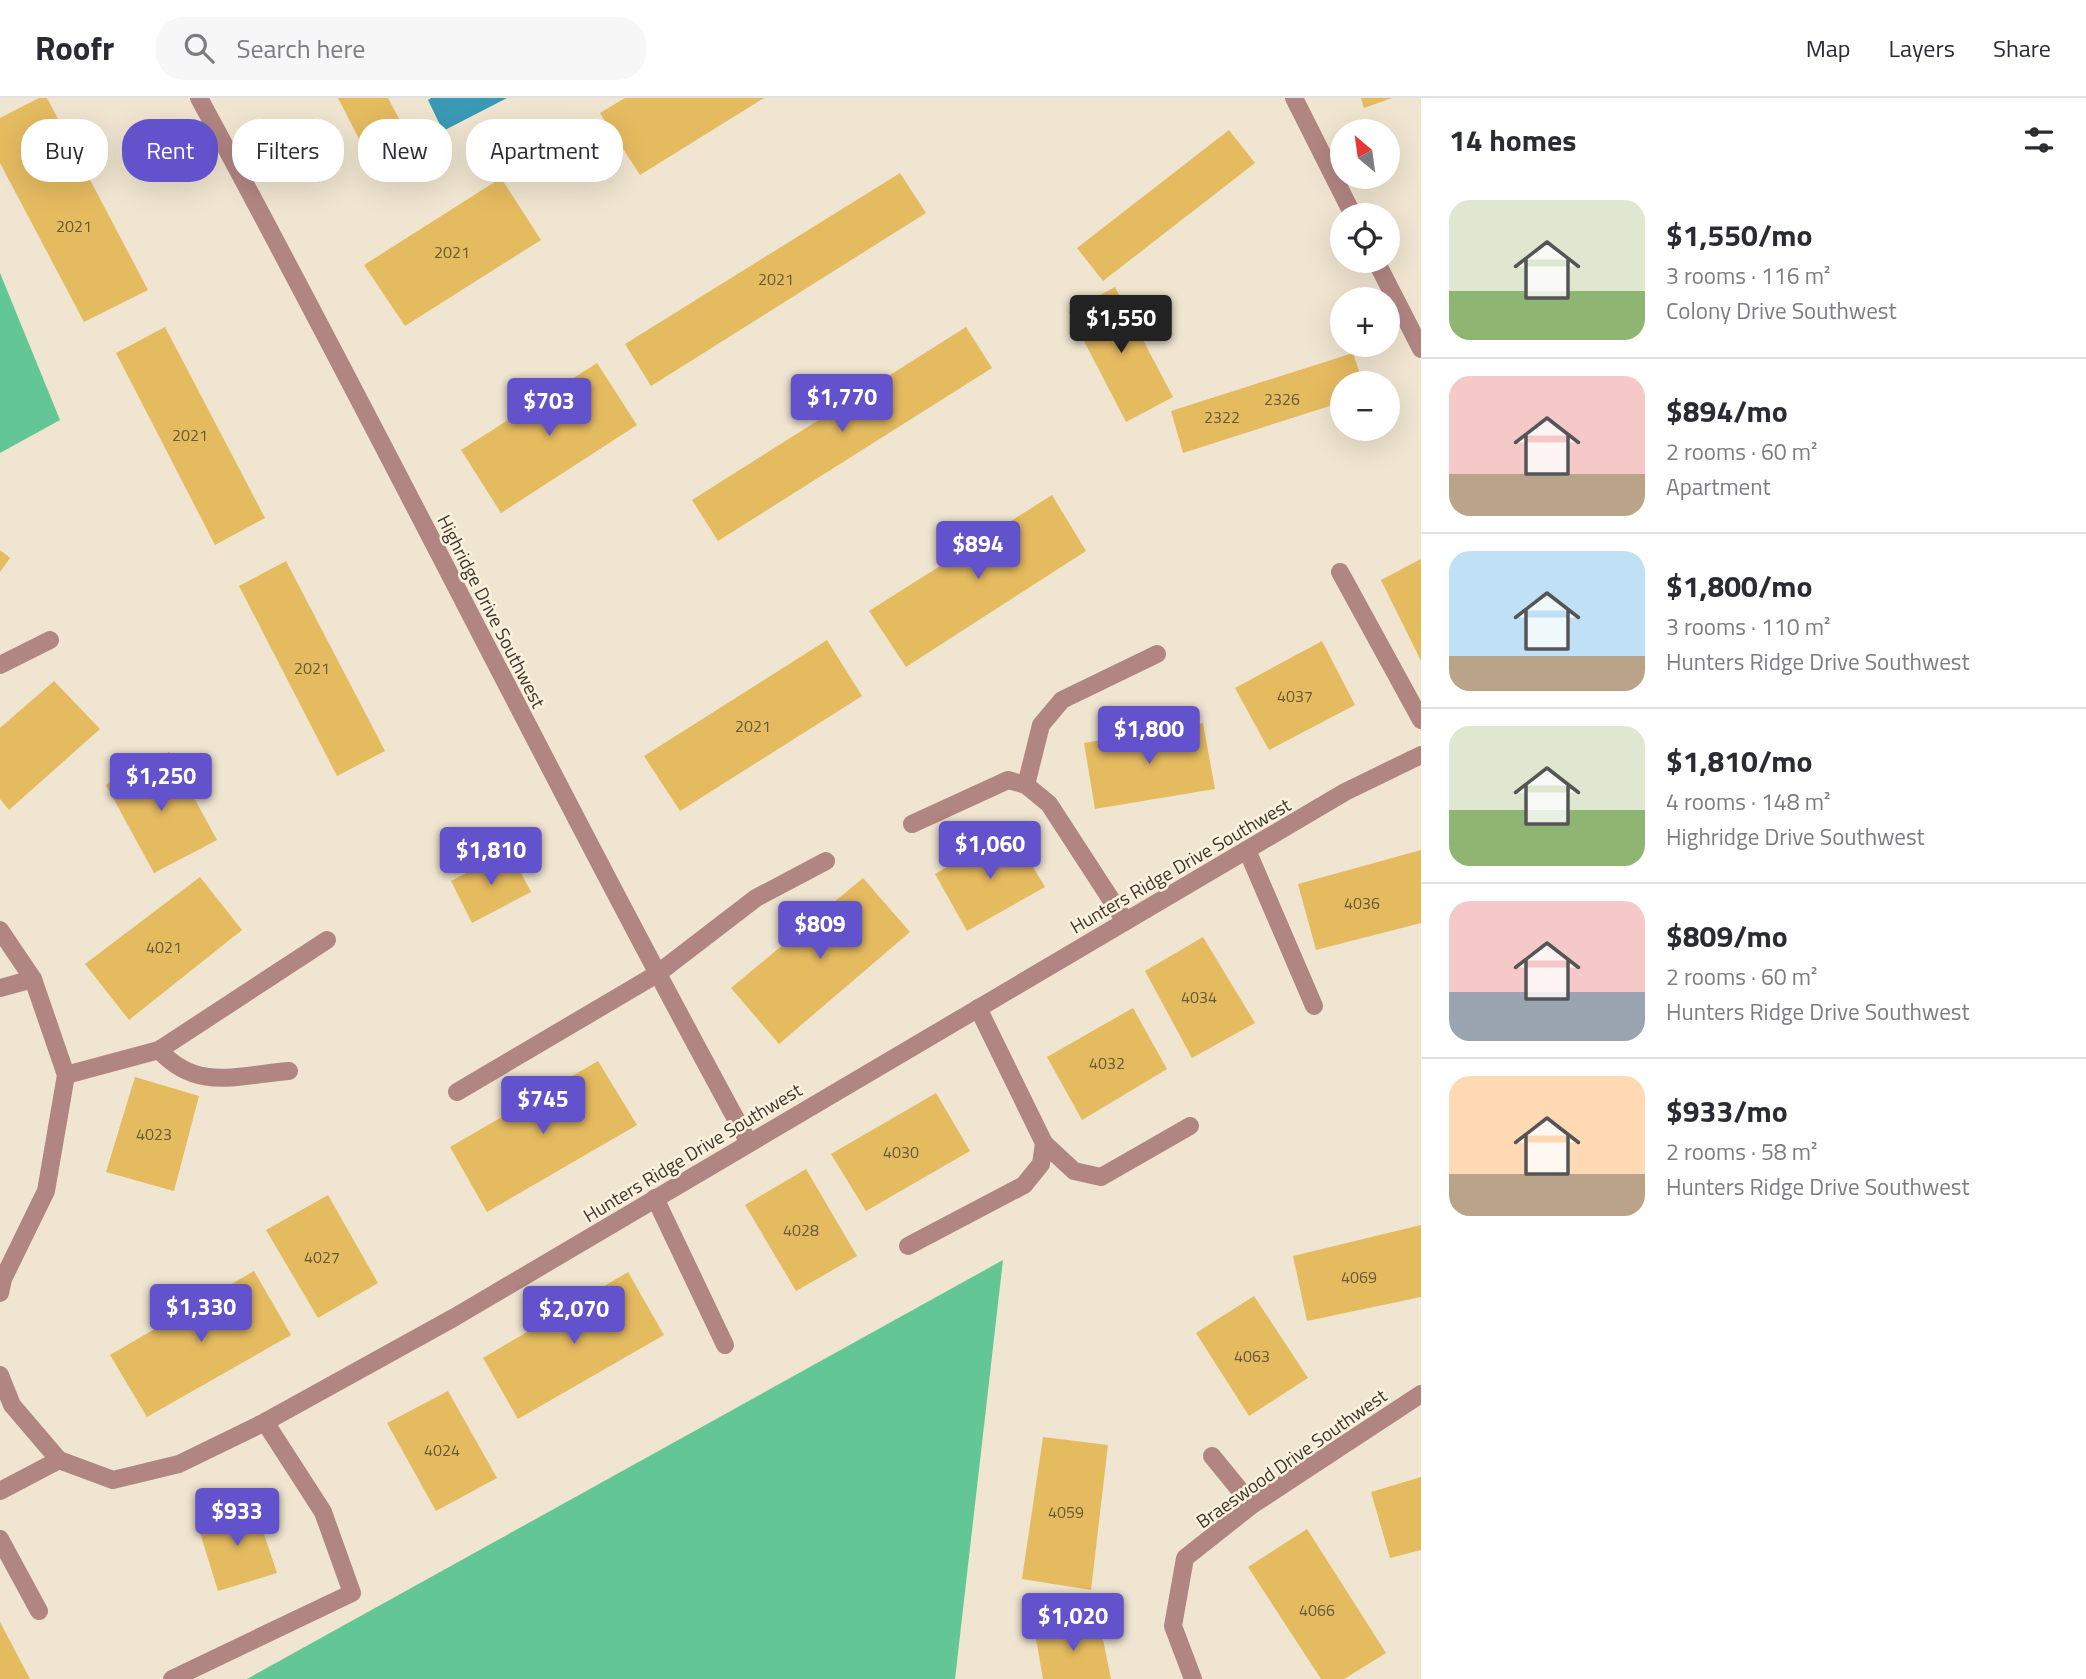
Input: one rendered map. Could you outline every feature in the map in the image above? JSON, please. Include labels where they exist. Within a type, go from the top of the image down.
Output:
[{"type":"street","name":"Highridge Drive Southwest","points":[[199,98],[287,261],[657,974],[749,1143]]},
{"type":"street","points":[[1294,98],[1347,203]]},
{"type":"street","points":[[1382,273],[1421,349]]},
{"type":"street","points":[[1340,572],[1421,720]]},
{"type":"street","points":[[0,665],[50,640]]},
{"type":"street","points":[[1026,785],[1041,725],[1062,700],[1157,654]]},
{"type":"street","name":"Hunters Ridge Drive Southwest","points":[[0,1375],[12,1405],[59,1460],[113,1480],[179,1464],[265,1422],[455,1317],[1247,849],[1345,792],[1421,755]]},
{"type":"street","points":[[912,824],[1008,779],[1026,785],[1049,804],[1125,921]]},
{"type":"street","points":[[1247,849],[1314,1006]]},
{"type":"street","points":[[457,1092],[657,974],[756,898],[826,862]]},
{"type":"street","points":[[0,930],[33,979],[66,1075],[46,1191],[3,1279],[0,1293]]},
{"type":"street","points":[[66,1075],[159,1050],[327,940]]},
{"type":"street","points":[[0,988],[33,979]]},
{"type":"street","points":[[978,1008],[1044,1143],[1074,1171],[1101,1177],[1190,1126]]},
{"type":"street","points":[[159,1050],[174,1067],[202,1079],[289,1071]]},
{"type":"street","points":[[908,1246],[1024,1185],[1041,1164],[1044,1143]]},
{"type":"street","points":[[655,1198],[725,1345]]},
{"type":"street","name":"Braeswood Drive Southwest","points":[[1193,1679],[1173,1626],[1185,1558],[1252,1505],[1421,1394]]},
{"type":"street","points":[[172,1679],[352,1593],[323,1512],[265,1422]]},
{"type":"street","points":[[1212,1456],[1252,1505]]},
{"type":"street","points":[[0,1491],[59,1460]]},
{"type":"street","points":[[0,1539],[39,1611]]},
{"type":"green space","points":[[0,273],[60,420],[0,453]]},
{"type":"green space","points":[[1003,1260],[955,1679],[247,1679]]},
{"type":"water","points":[[507,98],[452,126],[452,119],[437,119],[428,100]]},
{"type":"building","points":[[39,98],[47,98],[58,119],[21,119],[21,182],[91,182],[148,290],[84,322],[0,163],[0,118]]},
{"type":"building","points":[[338,98],[388,98],[399,119],[358,119],[358,137]]},
{"type":"building","points":[[625,98],[764,98],[640,175],[623,149],[623,119],[604,119],[600,113]]},
{"type":"building","points":[[1361,98],[1392,98],[1364,108]]},
{"type":"building","points":[[1229,130],[1255,163],[1103,281],[1077,248]]},
{"type":"building","points":[[900,173],[926,213],[651,386],[625,344]]},
{"type":"building","points":[[495,182],[504,182],[541,240],[405,326],[364,265]]},
{"type":"building","points":[[1115,287],[1173,397],[1126,422],[1069,312]]},
{"type":"building","points":[[165,327],[265,518],[215,545],[116,353]]},
{"type":"building","points":[[966,327],[992,368],[718,541],[692,500]]},
{"type":"building","points":[[1340,357],[1354,357],[1359,371],[1330,371],[1330,406],[1183,453],[1171,411]]},
{"type":"building","points":[[597,363],[637,425],[501,513],[461,450]]},
{"type":"building","points":[[1052,495],[1086,551],[906,667],[869,611]]},
{"type":"building","points":[[0,550],[10,558],[0,572]]},
{"type":"building","points":[[1421,559],[1421,661],[1381,580]]},
{"type":"building","points":[[286,561],[385,751],[337,776],[239,586]]},
{"type":"building","points":[[827,640],[862,696],[680,811],[644,756]]},
{"type":"building","points":[[1322,641],[1355,705],[1269,750],[1235,688]]},
{"type":"building","points":[[54,681],[100,729],[9,810],[0,799],[0,728]]},
{"type":"building","points":[[1203,723],[1215,789],[1095,809],[1084,743]]},
{"type":"building","points":[[169,752],[217,840],[154,873],[106,785]]},
{"type":"building","points":[[1011,830],[1045,887],[967,931],[935,874]]},
{"type":"building","points":[[509,850],[531,892],[472,923],[451,881]]},
{"type":"building","points":[[1421,850],[1421,923],[1316,950],[1298,884]]},
{"type":"building","points":[[200,877],[242,930],[129,1020],[85,964]]},
{"type":"building","points":[[863,878],[910,932],[779,1044],[731,988]]},
{"type":"building","points":[[1203,937],[1255,1023],[1192,1058],[1145,971]]},
{"type":"building","points":[[1133,1008],[1167,1069],[1082,1120],[1047,1057]]},
{"type":"building","points":[[598,1061],[637,1125],[487,1212],[450,1147]]},
{"type":"building","points":[[135,1077],[199,1096],[174,1191],[106,1172]]},
{"type":"building","points":[[936,1093],[970,1151],[866,1211],[831,1154]]},
{"type":"building","points":[[806,1169],[857,1256],[796,1291],[745,1205]]},
{"type":"building","points":[[328,1195],[378,1283],[318,1318],[266,1230]]},
{"type":"building","points":[[1421,1225],[1421,1297],[1307,1321],[1293,1256]]},
{"type":"building","points":[[254,1271],[291,1335],[147,1417],[110,1355]]},
{"type":"building","points":[[628,1272],[664,1335],[518,1419],[483,1358]]},
{"type":"building","points":[[1254,1296],[1308,1378],[1249,1416],[1196,1333]]},
{"type":"building","points":[[448,1391],[497,1478],[436,1511],[387,1423]]},
{"type":"building","points":[[1043,1437],[1108,1445],[1091,1590],[1022,1579]]},
{"type":"building","points":[[1421,1477],[1421,1550],[1390,1558],[1371,1492]]},
{"type":"building","points":[[254,1504],[277,1573],[218,1591],[197,1523]]},
{"type":"building","points":[[1307,1529],[1386,1653],[1344,1679],[1321,1679],[1248,1567]]},
{"type":"building","points":[[1099,1620],[1111,1679],[1043,1679],[1035,1633]]},
{"type":"building","points":[[0,1622],[30,1679],[0,1679]]}]
